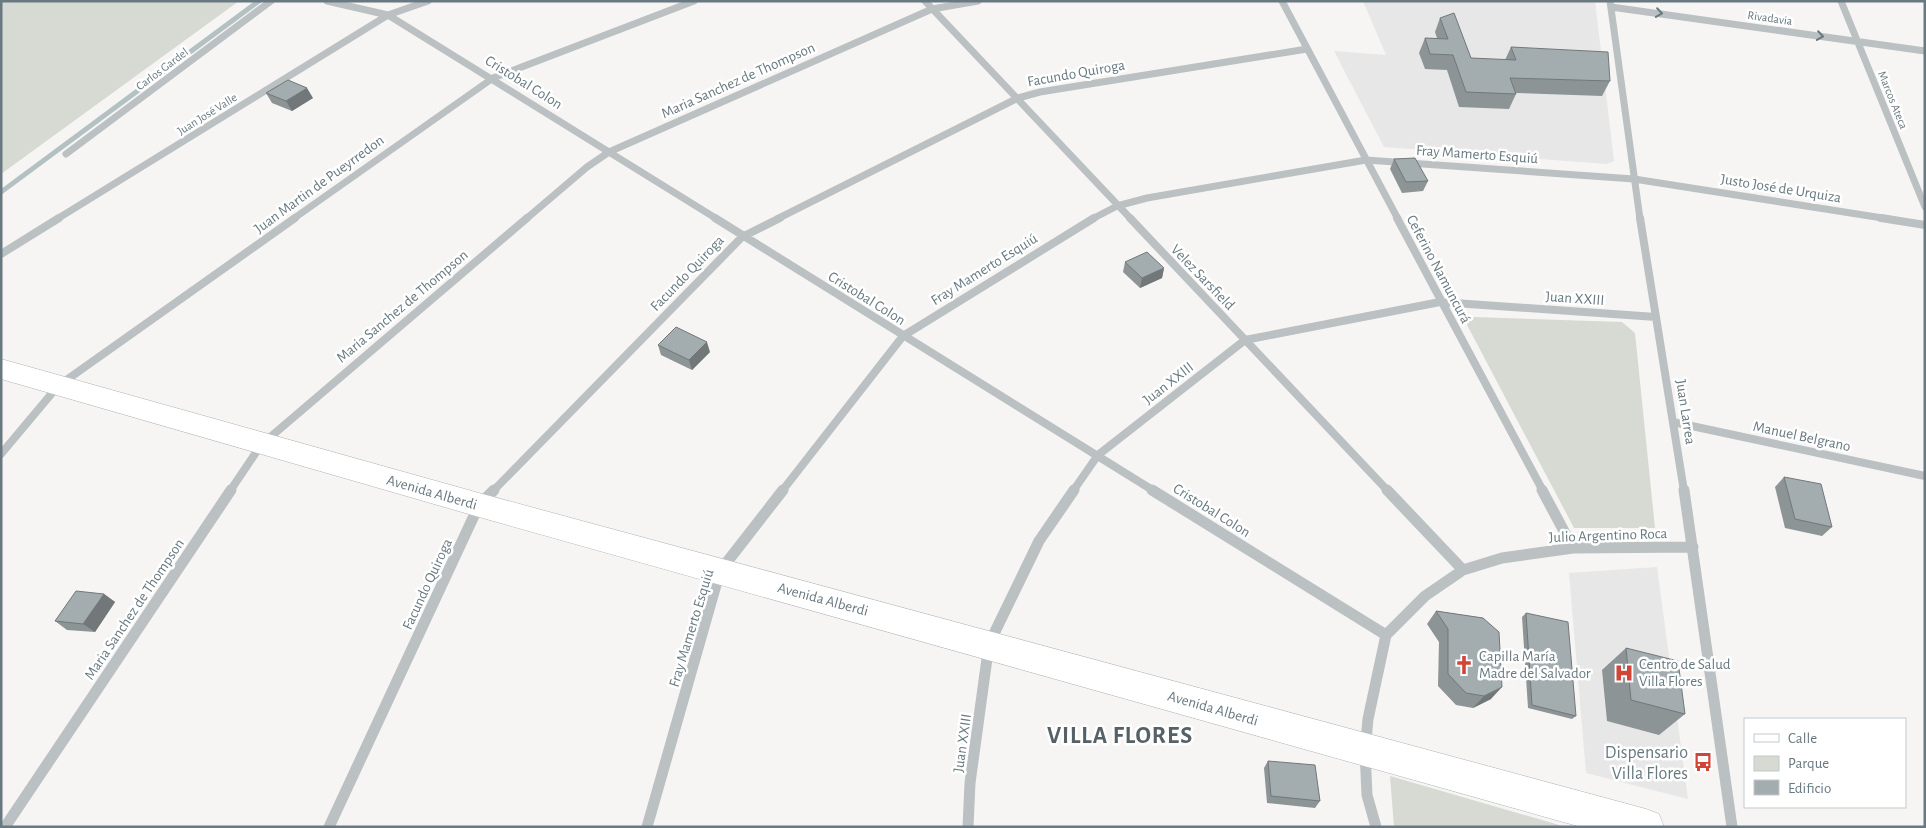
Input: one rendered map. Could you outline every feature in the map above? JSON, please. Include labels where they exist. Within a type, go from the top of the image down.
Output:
[{"type":"main road","name":"Avenida Alberdi","points":[[1,369],[260,445],[479,506],[989,644],[1365,751],[1646,827]]},
{"type":"street","name":"Carlos Gardel","points":[[66,154],[271,1]]},
{"type":"street","name":"Cristobal Colon","points":[[327,1],[388,15],[493,78],[742,237],[1098,455],[1386,635]]},
{"type":"street","name":"Juan José Valle","points":[[1,254],[388,15],[428,1]]},
{"type":"street","name":"Juan Martin de Pueyrredon","points":[[1,454],[58,386],[493,78],[694,1]]},
{"type":"street","name":"Velez Sarsfield","points":[[925,1],[1463,570]]},
{"type":"street","name":"Maria Sanchez de Thompson","points":[[5,827],[260,445],[580,174],[609,152],[932,9],[978,1]]},
{"type":"street","name":"Ceferino Namuncurá","points":[[1282,1],[1440,302],[1573,548]]},
{"type":"street","name":"Marcos Ateca","points":[[1841,1],[1925,207]]},
{"type":"street","name":"Rivadavia","points":[[1611,4],[1925,51]]},
{"type":"street","name":"Juan Larrea","points":[[1611,4],[1634,178],[1693,548],[1732,827]]},
{"type":"street","name":"Facundo Quiroga","points":[[329,827],[479,506],[742,237],[1018,98],[1040,92],[1307,50]]},
{"type":"street","name":"Fray Mamerto Esquiú","points":[[647,827],[720,571],[903,336],[1097,216],[1117,206],[1147,198],[1366,160],[1634,178]]},
{"type":"street","name":"Justo José de Urquiza","points":[[1634,178],[1925,225]]},
{"type":"street","name":"Juan XXIII","points":[[968,827],[970,783],[989,644],[1039,541],[1098,455],[1245,340],[1440,302],[1656,317]]},
{"type":"street","name":"Manuel Belgrano","points":[[1673,422],[1925,476]]},
{"type":"street","name":"Julio Argentino Roca","points":[[1386,635],[1425,596],[1463,570],[1502,558],[1573,548],[1693,548]]},
{"type":"street","points":[[1376,827],[1367,795],[1365,751],[1368,719],[1386,635]]},
{"type":"shaded area","points":[[1363,1],[1595,1],[1614,161],[1607,164],[1384,147],[1334,51],[1386,55]]},
{"type":"shaded area","name":"Centro de Salud Villa Flores","points":[[1657,567],[1688,799],[1586,773],[1569,573]]},
{"type":"green space","points":[[1,1],[239,1],[1,174]]},
{"type":"green space","points":[[1473,317],[1622,322],[1635,333],[1655,528],[1574,528],[1466,323]]},
{"type":"green space","points":[[1390,776],[1566,827],[1394,827]]},
{"type":"building","points":[[1454,13],[1471,58],[1516,60],[1511,47],[1608,52],[1610,81],[1510,78],[1516,94],[1466,92],[1453,55],[1430,54],[1425,38],[1448,39],[1440,18]]},
{"type":"building","points":[[288,80],[307,88],[286,101],[266,93]]},
{"type":"building","points":[[1415,158],[1428,181],[1406,182],[1394,159]]},
{"type":"building","points":[[1147,252],[1164,268],[1142,278],[1125,262]]},
{"type":"building","points":[[676,327],[707,342],[689,360],[658,345]]},
{"type":"building","points":[[1784,477],[1821,484],[1832,527],[1795,519]]},
{"type":"building","points":[[76,591],[104,594],[83,624],[55,621]]},
{"type":"building","name":"Capilla María Madre del Salvador","points":[[1436,611],[1483,618],[1499,632],[1502,687],[1484,696],[1466,693],[1448,674],[1448,629]]},
{"type":"building","points":[[1526,613],[1568,622],[1576,716],[1532,705]]},
{"type":"building","points":[[1626,648],[1678,661],[1685,714],[1631,700]]},
{"type":"building","points":[[1268,761],[1315,765],[1320,801],[1271,796]]},
{"type":"waterway","points":[[1,192],[259,1]]},
{"type":"place","name":"Capilla María Madre del Salvador","points":[[1464,665]]},
{"type":"place","name":"Centro de Salud Villa Flores","points":[[1624,673]]},
{"type":"place","name":"Dispensario Villa Flores","points":[[1703,762]]},
{"type":"district","name":"VILLA FLORES","points":[[1120,735]]}]
